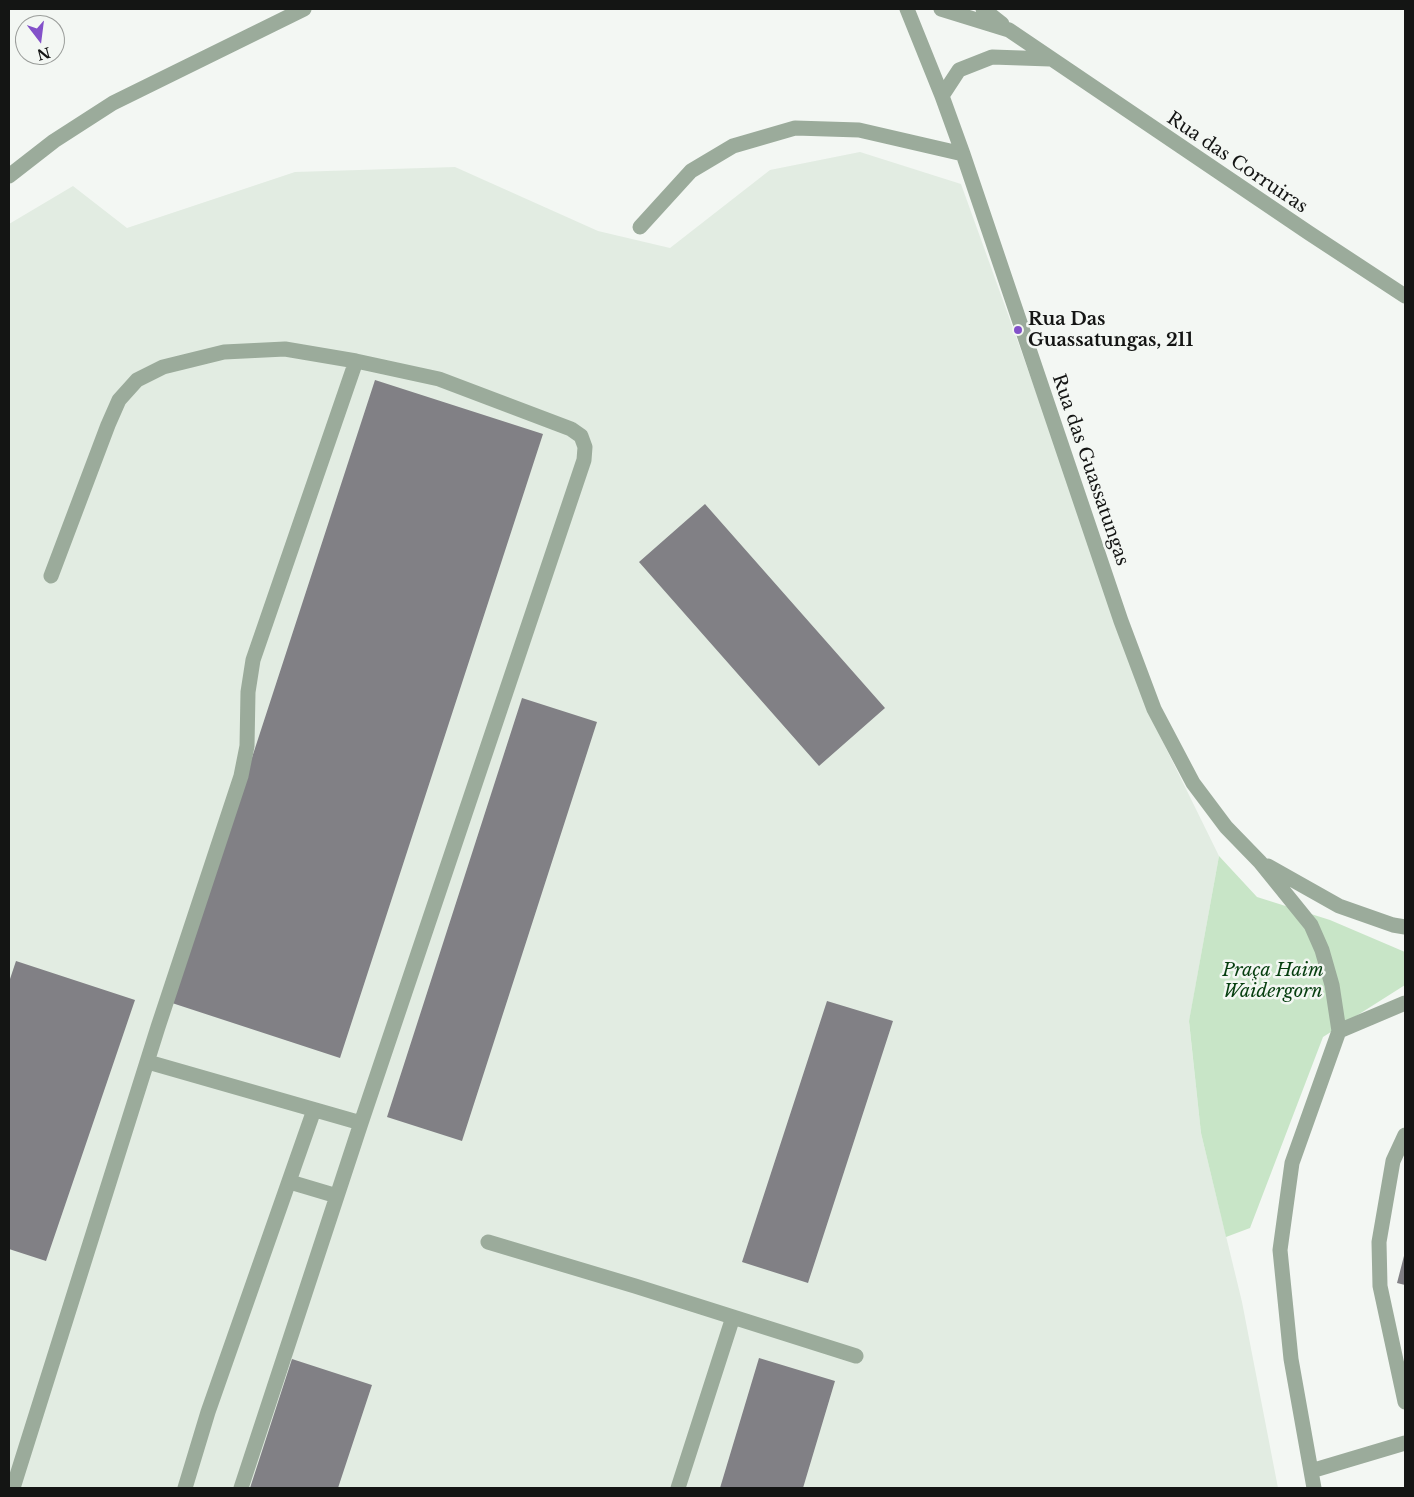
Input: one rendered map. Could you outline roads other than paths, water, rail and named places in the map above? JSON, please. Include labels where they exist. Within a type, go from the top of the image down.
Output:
[{"type":"street","name":"Rua das Guassatungas","points":[[907,9],[963,154],[1121,621],[1154,709],[1193,783],[1226,827],[1260,862]]},
{"type":"street","name":"Rua das Corruiras","points":[[941,9],[1008,30],[1405,296]]},
{"type":"street","points":[[982,9],[1008,30]]},
{"type":"street","points":[[9,176],[54,141],[114,103],[294,11]]},
{"type":"street","points":[[942,96],[958,70],[992,57],[1050,59]]},
{"type":"street","points":[[640,227],[692,171],[733,146],[796,128],[859,130],[963,154]]},
{"type":"street","points":[[51,576],[119,400],[137,380],[163,367],[224,352],[285,349],[356,361],[440,379],[571,429],[581,436],[585,447],[581,470],[361,1123],[241,1488]]},
{"type":"street","points":[[13,1488],[158,1028],[241,776],[247,746],[248,692],[253,660],[356,361]]},
{"type":"street","points":[[1260,862],[1339,906],[1393,925],[1405,927]]},
{"type":"street","points":[[1260,862],[1311,925],[1322,950],[1332,985],[1339,1031],[1292,1164],[1280,1250],[1291,1359],[1314,1488]]},
{"type":"street","points":[[1339,1031],[1405,1002]]},
{"type":"street","points":[[148,1062],[361,1123]]},
{"type":"street","points":[[185,1488],[208,1412],[314,1110]]},
{"type":"street","points":[[1405,1135],[1393,1161],[1379,1242],[1380,1286],[1405,1402]]},
{"type":"street","points":[[290,1182],[337,1196]]},
{"type":"street","points":[[488,1242],[856,1356]]},
{"type":"street","points":[[678,1488],[733,1318]]},
{"type":"street","points":[[1312,1471],[1405,1443]]},
{"type":"place","name":"Rua Das Guassatungas, 211","points":[[1018,330]]},
{"type":"park label","name":"Praça Haim Waidergorn","points":[[1273,981]]}]
